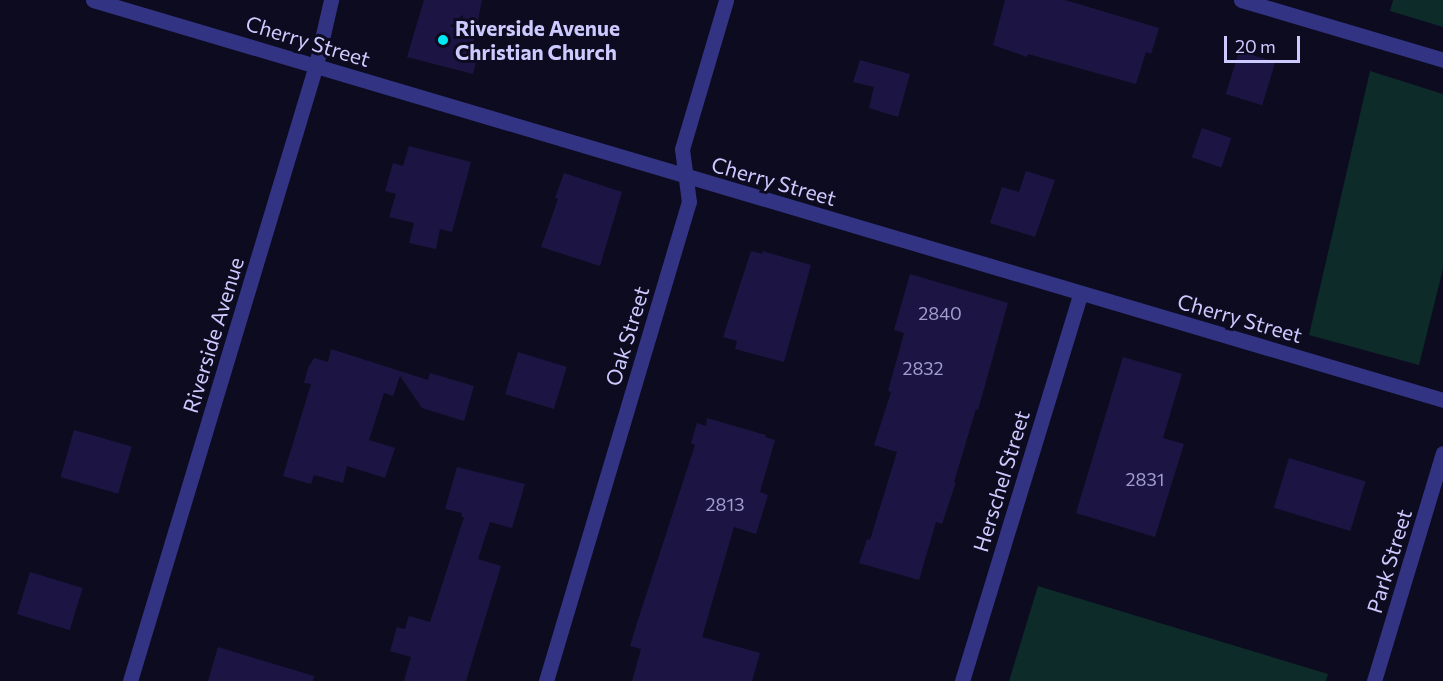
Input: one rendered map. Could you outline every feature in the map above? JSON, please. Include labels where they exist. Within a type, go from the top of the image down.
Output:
[{"type":"street","name":"Cherry Street","points":[[93,0],[1443,400]]},
{"type":"street","name":"Riverside Avenue","points":[[130,681],[316,65],[331,0]]},
{"type":"street","name":"Oak Street","points":[[546,681],[689,202],[682,150],[726,0]]},
{"type":"street","points":[[1241,0],[1443,60]]},
{"type":"street","name":"Herschel Street","points":[[962,681],[1080,294]]},
{"type":"street","name":"Park Street","points":[[1374,681],[1443,453]]},
{"type":"green space","points":[[1393,0],[1443,0],[1443,27],[1390,11]]},
{"type":"green space","points":[[1370,71],[1443,94],[1443,269],[1419,365],[1309,335]]},
{"type":"green space","points":[[1038,586],[1328,674],[1326,681],[1009,681]]},
{"type":"building","name":"Riverside Avenue Christian Church","points":[[424,0],[482,0],[473,45],[480,46],[473,74],[407,57]]},
{"type":"building","points":[[1005,0],[1065,0],[1159,28],[1151,54],[1146,52],[1136,84],[1028,54],[1027,57],[993,45]]},
{"type":"building","points":[[1239,51],[1275,62],[1262,105],[1226,94]]},
{"type":"building","points":[[860,60],[910,74],[898,117],[869,108],[874,87],[853,82]]},
{"type":"building","points":[[1202,128],[1231,138],[1221,167],[1192,157]]},
{"type":"building","points":[[409,146],[471,162],[452,232],[440,229],[436,249],[409,243],[414,223],[389,217],[396,194],[385,191],[393,163],[403,166]]},
{"type":"building","points":[[1026,171],[1055,180],[1035,237],[990,223],[1002,187],[1019,192]]},
{"type":"building","points":[[564,173],[622,192],[600,266],[541,247],[558,199],[555,198]]},
{"type":"building","points":[[751,251],[763,254],[762,251],[811,265],[784,362],[735,349],[737,341],[723,337]]},
{"type":"building","points":[[910,274],[1008,303],[978,410],[976,409],[954,482],[956,482],[942,524],[936,522],[919,580],[859,563],[867,539],[870,540],[897,452],[874,445],[891,392],[888,391],[904,333],[894,330]]},
{"type":"building","points":[[331,349],[428,380],[430,373],[474,386],[464,421],[422,408],[400,376],[393,396],[384,393],[369,440],[395,448],[385,478],[347,466],[343,483],[314,475],[311,484],[283,476],[311,384],[304,383],[308,368],[314,358],[328,362]]},
{"type":"building","points":[[518,352],[567,367],[554,409],[505,394]]},
{"type":"building","points":[[1123,357],[1182,374],[1163,438],[1184,444],[1155,537],[1076,513]]},
{"type":"building","points":[[707,418],[766,435],[765,437],[775,440],[760,492],[768,495],[756,534],[734,527],[702,637],[760,653],[752,681],[632,681],[641,649],[630,646],[695,445],[691,443],[697,423],[706,426]]},
{"type":"building","points":[[74,430],[132,447],[118,494],[60,477]]},
{"type":"building","points":[[1289,458],[1366,481],[1350,531],[1274,508]]},
{"type":"building","points":[[457,467],[525,484],[512,528],[490,522],[478,559],[501,566],[466,681],[404,681],[411,657],[390,651],[397,627],[405,629],[409,616],[430,622],[464,517],[461,517],[462,513],[445,509]]},
{"type":"building","points":[[30,572],[83,588],[70,630],[17,614]]},
{"type":"building","points":[[218,647],[314,676],[313,681],[208,681]]},
{"type":"place","name":"Riverside Avenue Christian Church","points":[[443,40]]}]
